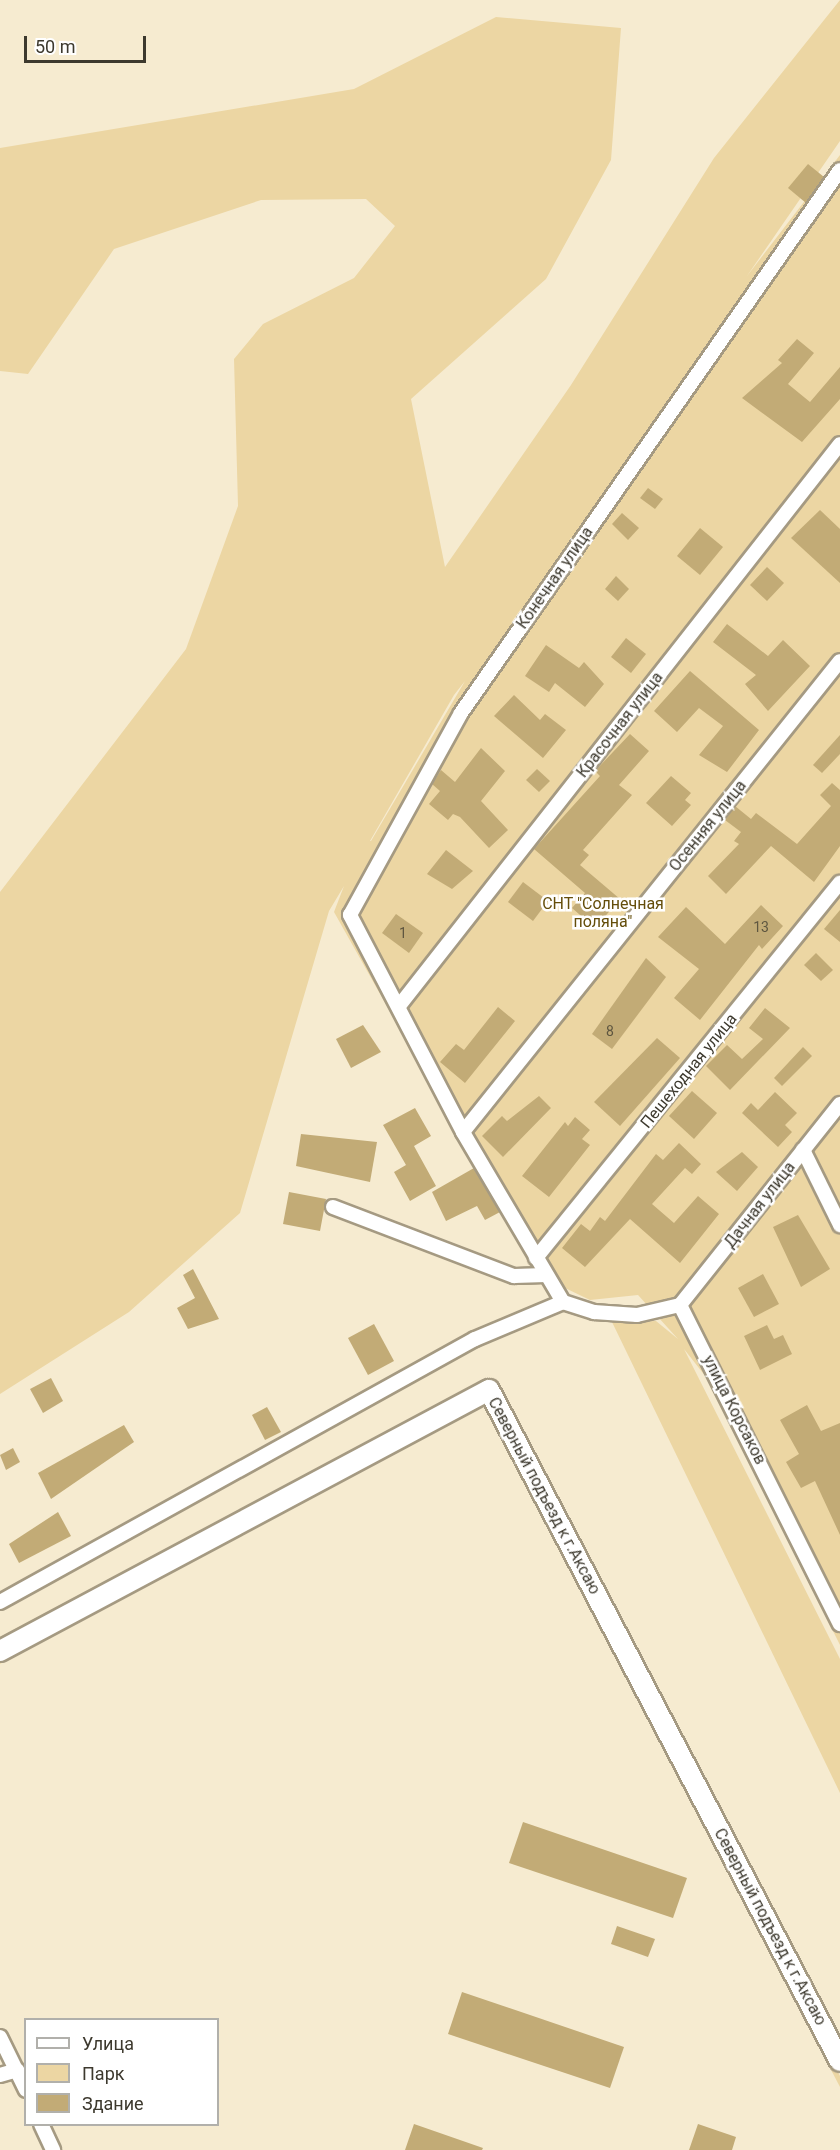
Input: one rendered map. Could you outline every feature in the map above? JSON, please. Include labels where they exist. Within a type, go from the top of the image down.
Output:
[{"type":"street","name":"Конечная улица","points":[[399,1006],[350,915],[461,713],[840,170]]},
{"type":"street","name":"Красочная улица","points":[[399,1006],[840,444]]},
{"type":"street","name":"Осенняя улица","points":[[463,1132],[840,661]]},
{"type":"street","name":"Пешеходная улица","points":[[536,1258],[840,883]]},
{"type":"street","points":[[399,1006],[463,1132],[562,1302]]},
{"type":"street","name":"Дачная улица","points":[[680,1305],[840,1104]]},
{"type":"street","points":[[803,1150],[840,1225]]},
{"type":"street","points":[[333,1207],[514,1276],[546,1275]]},
{"type":"street","points":[[0,1602],[476,1340],[562,1302],[594,1312],[637,1315],[680,1305]]},
{"type":"street","name":"улица Корсаков","points":[[680,1305],[840,1624]]},
{"type":"street","name":"Северный подъезд к г.Аксаю","points":[[0,1651],[489,1390],[840,2061]]},
{"type":"street","points":[[0,2037],[24,2086]]},
{"type":"street","points":[[0,2075],[16,2070]]},
{"type":"street","points":[[42,2126],[53,2150]]},
{"type":"green space","name":"СНТ \"Солнечная поляна\"","points":[[840,0],[840,141],[747,276],[840,155],[840,1645],[706,1377],[684,1349],[840,1659],[840,1793],[612,1322],[656,1321],[678,1339],[638,1295],[590,1300],[538,1275],[334,912],[344,886],[329,911],[240,1213],[129,1312],[0,1394],[0,892],[186,649],[238,506],[234,359],[263,324],[354,278],[395,226],[366,199],[261,200],[114,249],[28,374],[0,371],[0,148],[354,89],[496,17],[621,28],[611,160],[546,279],[411,399],[445,567],[571,385],[714,158]],"holes":[[[465,681],[371,841],[454,695]]]},
{"type":"green space","points":[[458,1393],[460,1397],[0,1642],[0,1637]]},
{"type":"green space","points":[[467,1410],[469,1414],[0,1664],[0,1659]]},
{"type":"green space","points":[[513,1410],[840,2035],[840,2045],[509,1413]]},
{"type":"green space","points":[[496,1419],[840,2076],[840,2087],[492,1421]]},
{"type":"building","points":[[808,164],[824,177],[806,203],[788,188]]},
{"type":"building","points":[[797,339],[814,353],[788,384],[810,402],[840,367],[840,399],[802,442],[742,398],[782,363],[778,360]]},
{"type":"building","points":[[648,488],[663,499],[655,509],[640,498]]},
{"type":"building","points":[[820,510],[840,529],[840,583],[791,538]]},
{"type":"building","points":[[622,513],[639,528],[628,540],[612,524]]},
{"type":"building","points":[[700,528],[723,547],[700,575],[677,556]]},
{"type":"building","points":[[767,567],[784,583],[767,601],[750,585]]},
{"type":"building","points":[[616,576],[629,589],[618,601],[605,589]]},
{"type":"building","points":[[727,624],[768,656],[783,640],[810,666],[768,711],[745,684],[756,675],[713,642]]},
{"type":"building","points":[[626,638],[646,654],[631,673],[611,657]]},
{"type":"building","points":[[546,645],[579,668],[584,662],[604,684],[585,707],[555,683],[549,692],[525,676]]},
{"type":"building","points":[[690,671],[759,730],[727,772],[699,755],[723,726],[699,708],[677,732],[654,711]]},
{"type":"building","points":[[514,695],[540,720],[545,714],[566,730],[543,758],[494,716]]},
{"type":"building","points":[[630,734],[649,751],[619,785],[632,795],[583,850],[589,855],[580,865],[620,899],[595,928],[572,908],[585,893],[534,849],[600,776],[595,771]]},
{"type":"building","points":[[840,735],[840,754],[822,773],[813,765]]},
{"type":"building","points":[[481,748],[505,771],[481,801],[508,830],[489,848],[460,817],[453,814],[448,820],[429,804],[440,791],[432,784],[441,770],[455,782]]},
{"type":"building","points":[[537,769],[550,781],[539,792],[526,780]]},
{"type":"building","points":[[671,776],[691,793],[685,800],[691,805],[672,826],[646,803]]},
{"type":"building","points":[[832,783],[840,790],[840,846],[814,882],[771,846],[726,894],[708,876],[739,844],[734,841],[741,832],[725,820],[735,806],[751,819],[756,813],[797,844],[831,806],[820,795]]},
{"type":"building","points":[[446,850],[473,871],[452,889],[427,874]]},
{"type":"building","points":[[523,882],[548,901],[533,921],[508,902]]},
{"type":"building","points":[[761,905],[783,926],[762,949],[759,945],[700,1020],[674,998],[699,969],[658,937],[686,907],[725,944]]},
{"type":"building","points":[[840,910],[840,942],[824,929]]},
{"type":"building","points":[[396,914],[423,933],[409,953],[382,933]]},
{"type":"building","points":[[816,953],[833,970],[821,981],[804,965]]},
{"type":"building","points":[[646,958],[666,977],[612,1049],[592,1034]]},
{"type":"building","points":[[498,1007],[515,1021],[465,1083],[440,1062],[456,1044],[464,1050]]},
{"type":"building","points":[[765,1008],[790,1028],[730,1090],[706,1066],[727,1045],[742,1059],[763,1039],[749,1028]]},
{"type":"building","points":[[363,1025],[381,1052],[351,1068],[336,1039]]},
{"type":"building","points":[[657,1038],[680,1058],[620,1126],[594,1102]]},
{"type":"building","points":[[803,1047],[812,1056],[782,1086],[774,1078]]},
{"type":"building","points":[[692,1091],[717,1113],[694,1139],[669,1116]]},
{"type":"building","points":[[775,1092],[797,1113],[785,1125],[792,1132],[778,1147],[742,1113],[751,1103],[758,1110]]},
{"type":"building","points":[[539,1096],[551,1108],[503,1157],[482,1136],[502,1116],[507,1121]]},
{"type":"building","points":[[415,1108],[431,1136],[414,1146],[436,1186],[410,1201],[394,1172],[406,1165],[383,1125]]},
{"type":"building","points":[[575,1117],[590,1130],[582,1139],[590,1145],[549,1197],[522,1176],[565,1122],[568,1126]]},
{"type":"building","points":[[301,1134],[377,1142],[370,1182],[296,1166]]},
{"type":"building","points":[[679,1143],[701,1164],[692,1174],[685,1168],[652,1204],[674,1223],[698,1196],[719,1214],[680,1263],[630,1219],[585,1267],[562,1248],[581,1224],[590,1231],[600,1217],[605,1221],[656,1154],[663,1160]]},
{"type":"building","points":[[742,1152],[758,1167],[737,1191],[716,1172]]},
{"type":"building","points":[[474,1168],[500,1212],[485,1220],[477,1206],[446,1221],[432,1192]]},
{"type":"building","points":[[289,1192],[326,1199],[320,1231],[283,1224]]},
{"type":"building","points":[[798,1215],[830,1269],[801,1287],[773,1227]]},
{"type":"building","points":[[193,1269],[219,1319],[188,1329],[177,1308],[195,1298],[183,1275]]},
{"type":"building","points":[[763,1274],[779,1304],[754,1317],[738,1288]]},
{"type":"building","points":[[374,1324],[394,1361],[368,1375],[348,1338]]},
{"type":"building","points":[[767,1325],[774,1339],[783,1335],[792,1354],[760,1370],[744,1336]]},
{"type":"building","points":[[51,1378],[63,1401],[43,1413],[30,1389]]},
{"type":"building","points":[[807,1405],[821,1431],[840,1423],[840,1535],[815,1481],[801,1488],[786,1462],[799,1454],[780,1420]]},
{"type":"building","points":[[267,1407],[281,1432],[265,1440],[252,1415]]},
{"type":"building","points":[[124,1425],[134,1442],[51,1499],[38,1473]]},
{"type":"building","points":[[13,1448],[20,1462],[6,1470],[0,1455]]},
{"type":"building","points":[[58,1512],[71,1536],[19,1563],[9,1544]]},
{"type":"building","points":[[523,1822],[687,1878],[673,1918],[509,1863]]},
{"type":"building","points":[[617,1926],[655,1939],[648,1957],[611,1944]]},
{"type":"building","points":[[462,1992],[624,2047],[610,2088],[448,2034]]},
{"type":"building","points":[[414,2124],[483,2148],[482,2150],[405,2150]]},
{"type":"building","points":[[698,2124],[736,2137],[732,2150],[689,2150]]}]
